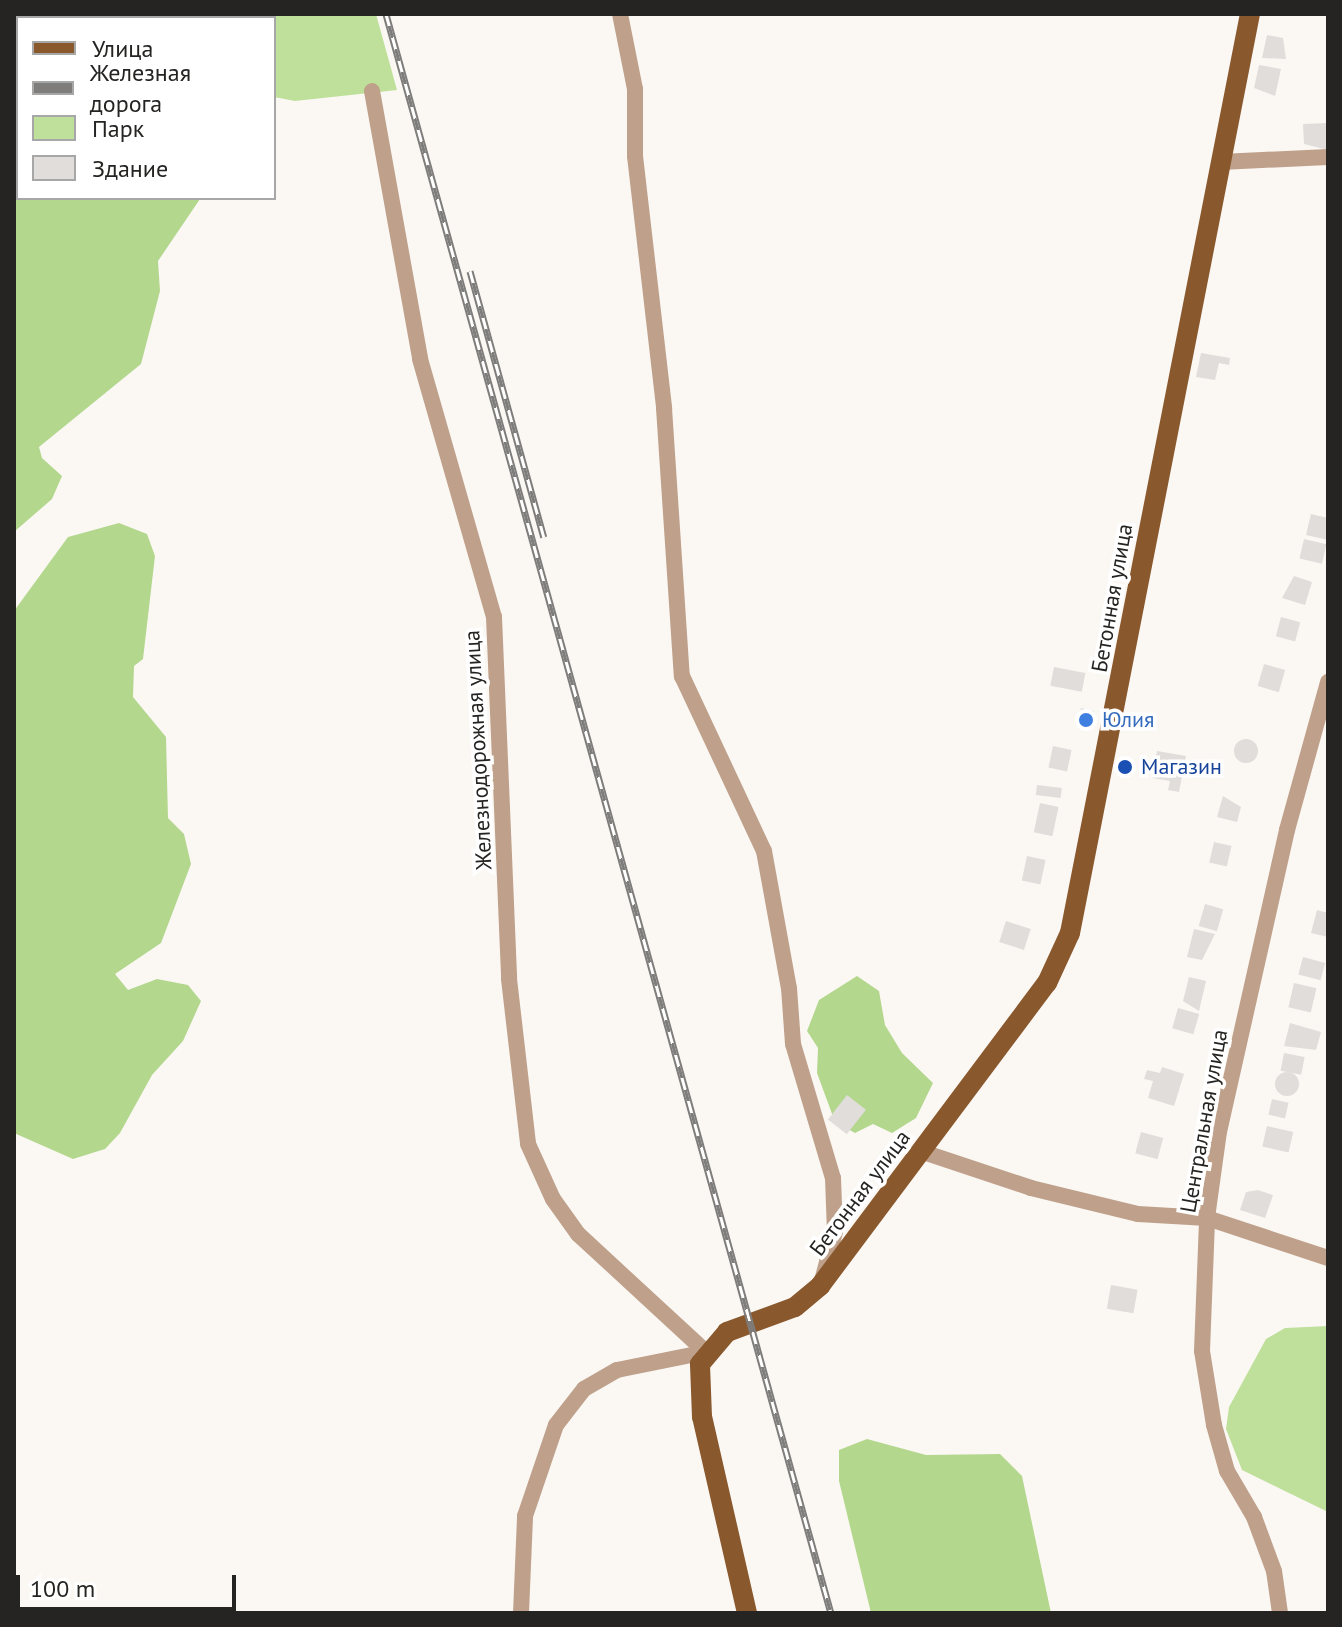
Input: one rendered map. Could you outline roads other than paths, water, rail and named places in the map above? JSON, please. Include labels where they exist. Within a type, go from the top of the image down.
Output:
[{"type":"main road","name":"Бетонная улица","points":[[813,1293],[1047,983],[1070,933],[1250,14]]},
{"type":"main road","points":[[747,1613],[702,1417],[699,1377],[706,1352],[727,1332],[813,1293]]},
{"type":"street","points":[[620,14],[635,89],[635,156],[664,408],[682,676],[764,851],[789,988],[793,1044],[833,1178],[835,1232],[813,1293]]},
{"type":"street","name":"Железнодорожная улица","points":[[372,91],[420,359],[494,617],[509,979],[528,1144],[553,1199],[578,1234],[706,1352]]},
{"type":"street","points":[[1221,162],[1328,157]]},
{"type":"street","name":"Центральная улица","points":[[1280,1613],[1274,1571],[1254,1517],[1227,1471],[1214,1425],[1202,1351],[1207,1218],[1219,1132],[1287,830],[1328,682]]},
{"type":"street","points":[[920,1151],[1031,1188],[1138,1214],[1207,1218],[1328,1258]]},
{"type":"street","points":[[521,1613],[525,1516],[556,1425],[584,1389],[617,1370],[706,1352]]},
{"type":"railway","points":[[386,14],[831,1613]]},
{"type":"railway","points":[[470,271],[544,537]]},
{"type":"place","name":"Юлия","points":[[1086,720]]},
{"type":"place","name":"Магазин","points":[[1125,767]]}]
